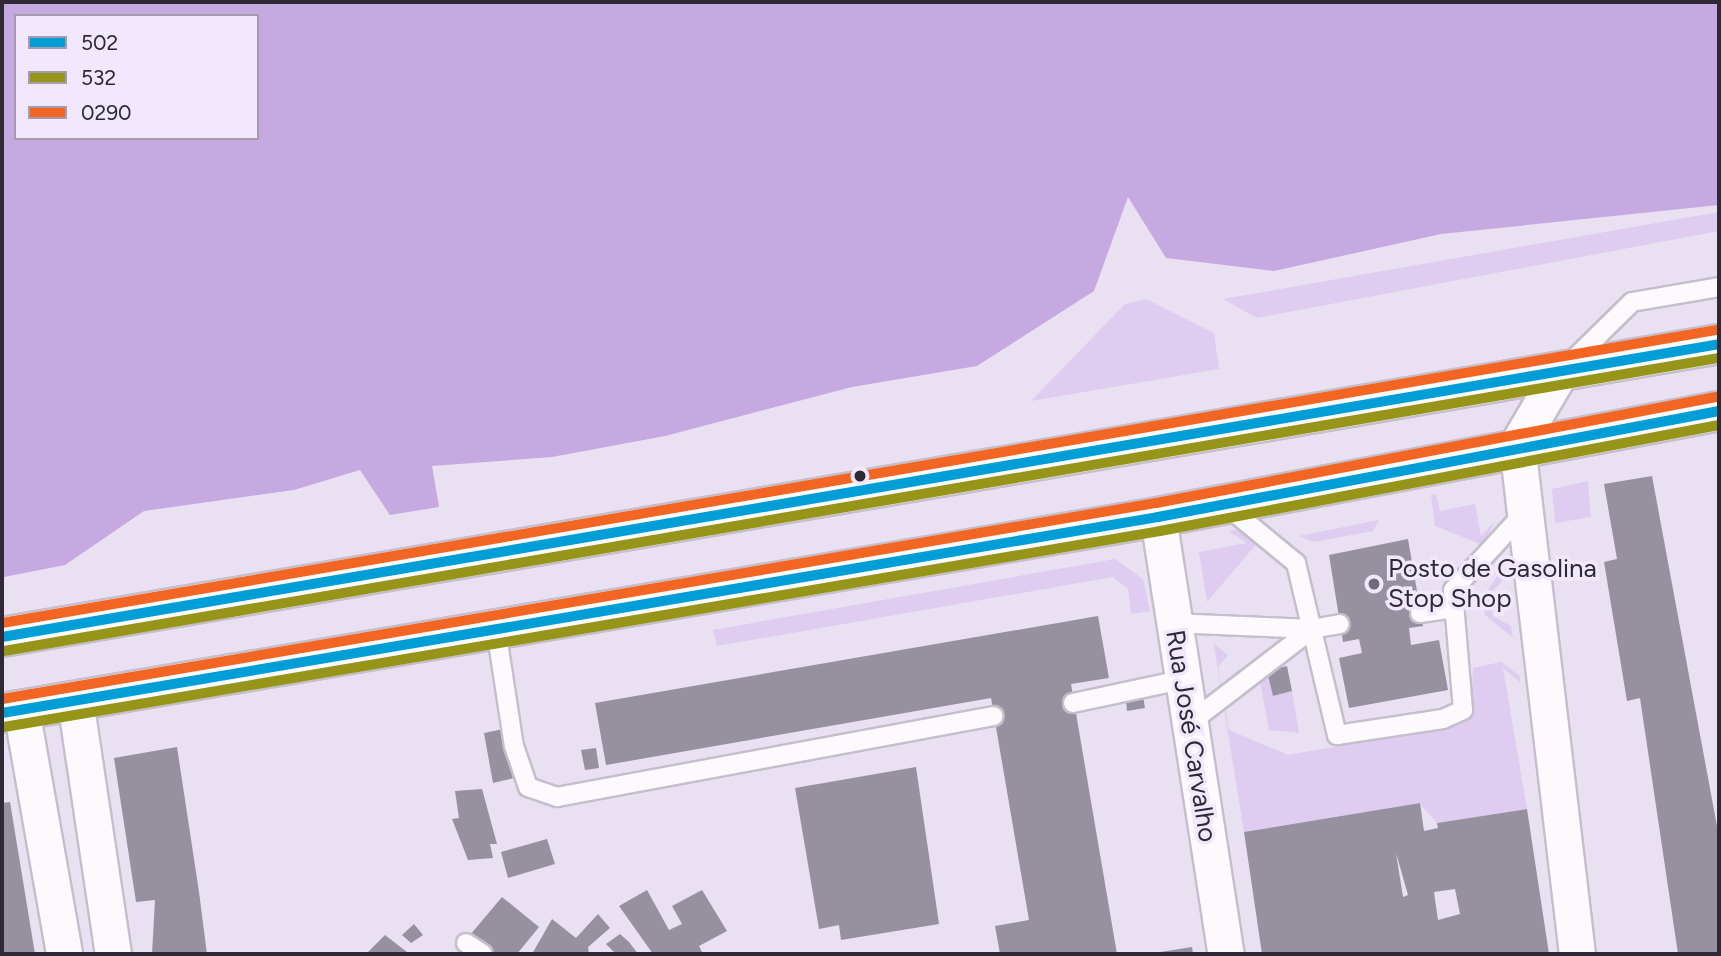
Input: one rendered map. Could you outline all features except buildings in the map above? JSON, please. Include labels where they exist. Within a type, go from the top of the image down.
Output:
[{"type":"main road","points":[[2,637],[1559,374],[1719,344]]},
{"type":"main road","points":[[11,711],[1158,517],[1517,446],[1719,411]]},
{"type":"street","points":[[1559,374],[1517,446],[1577,954]]},
{"type":"street","name":"Rua José Carvalho","points":[[1158,517],[1187,725],[1226,954]]},
{"type":"street","points":[[75,700],[113,954]]},
{"type":"street","points":[[11,711],[64,954]]},
{"type":"lane","points":[[1559,374],[1632,302],[1719,287]]},
{"type":"lane","points":[[1223,504],[1296,563],[1337,734],[1443,719],[1463,710],[1465,689],[1450,609],[1453,590],[1524,512]]},
{"type":"lane","points":[[1420,613],[1450,609]]},
{"type":"lane","points":[[1172,623],[1312,629],[1340,624]]},
{"type":"lane","points":[[496,629],[514,746],[528,787],[557,797],[993,716]]},
{"type":"lane","points":[[1187,725],[1312,629]]},
{"type":"lane","points":[[1073,703],[1181,680]]},
{"type":"lane","points":[[466,943],[482,954]]},
{"type":"shaded area","points":[[2,2],[1719,2],[1719,205],[1441,234],[1274,271],[1166,258],[1128,197],[1094,291],[977,366],[852,387],[665,436],[552,457],[432,466],[439,507],[390,515],[360,470],[294,490],[144,511],[65,565],[4,577]]},
{"type":"shaded area","points":[[1719,212],[1719,231],[1257,318],[1223,299]]},
{"type":"shaded area","points":[[1146,299],[1214,333],[1219,369],[1031,401],[1125,304]]},
{"type":"shaded area","points":[[1588,481],[1591,517],[1555,523],[1552,489]]},
{"type":"shaded area","points":[[1436,494],[1440,511],[1475,504],[1481,536],[1495,521],[1483,545],[1435,526],[1431,495]]},
{"type":"shaded area","points":[[1379,520],[1373,531],[1314,542],[1299,536]]},
{"type":"shaded area","points":[[1236,530],[1259,541],[1207,602],[1199,552],[1247,543],[1228,531]]},
{"type":"shaded area","points":[[1115,559],[1143,579],[1150,611],[1131,614],[1128,589],[1113,577],[717,646],[713,630]]},
{"type":"shaded area","points":[[1502,568],[1504,579],[1491,593],[1493,616],[1511,626],[1513,638],[1485,615],[1483,598]]},
{"type":"shaded area","points":[[1208,608],[1214,644],[1228,655],[1218,667],[1229,730],[1288,755],[1453,726],[1471,709],[1473,668],[1501,662],[1520,676],[1520,682],[1503,668],[1527,809],[1437,823],[1419,803],[1244,832]]},
{"type":"shaded area","points":[[1269,674],[1273,696],[1292,691],[1299,733],[1269,730],[1259,677]]},
{"type":"transit line","name":"0290","points":[[2,623],[1717,330]]},
{"type":"transit line","name":"502","points":[[2,637],[1719,344]]},
{"type":"transit line","name":"532","points":[[4,651],[1719,358]]},
{"type":"transit line","name":"0290","points":[[2,699],[1156,503],[1716,397]]},
{"type":"transit line","name":"502","points":[[2,713],[1158,517],[1719,411]]},
{"type":"transit line","name":"532","points":[[4,727],[1160,531],[1719,425]]},
{"type":"place","name":"Posto de Gasolina Stop Shop","points":[[1374,584]]}]
